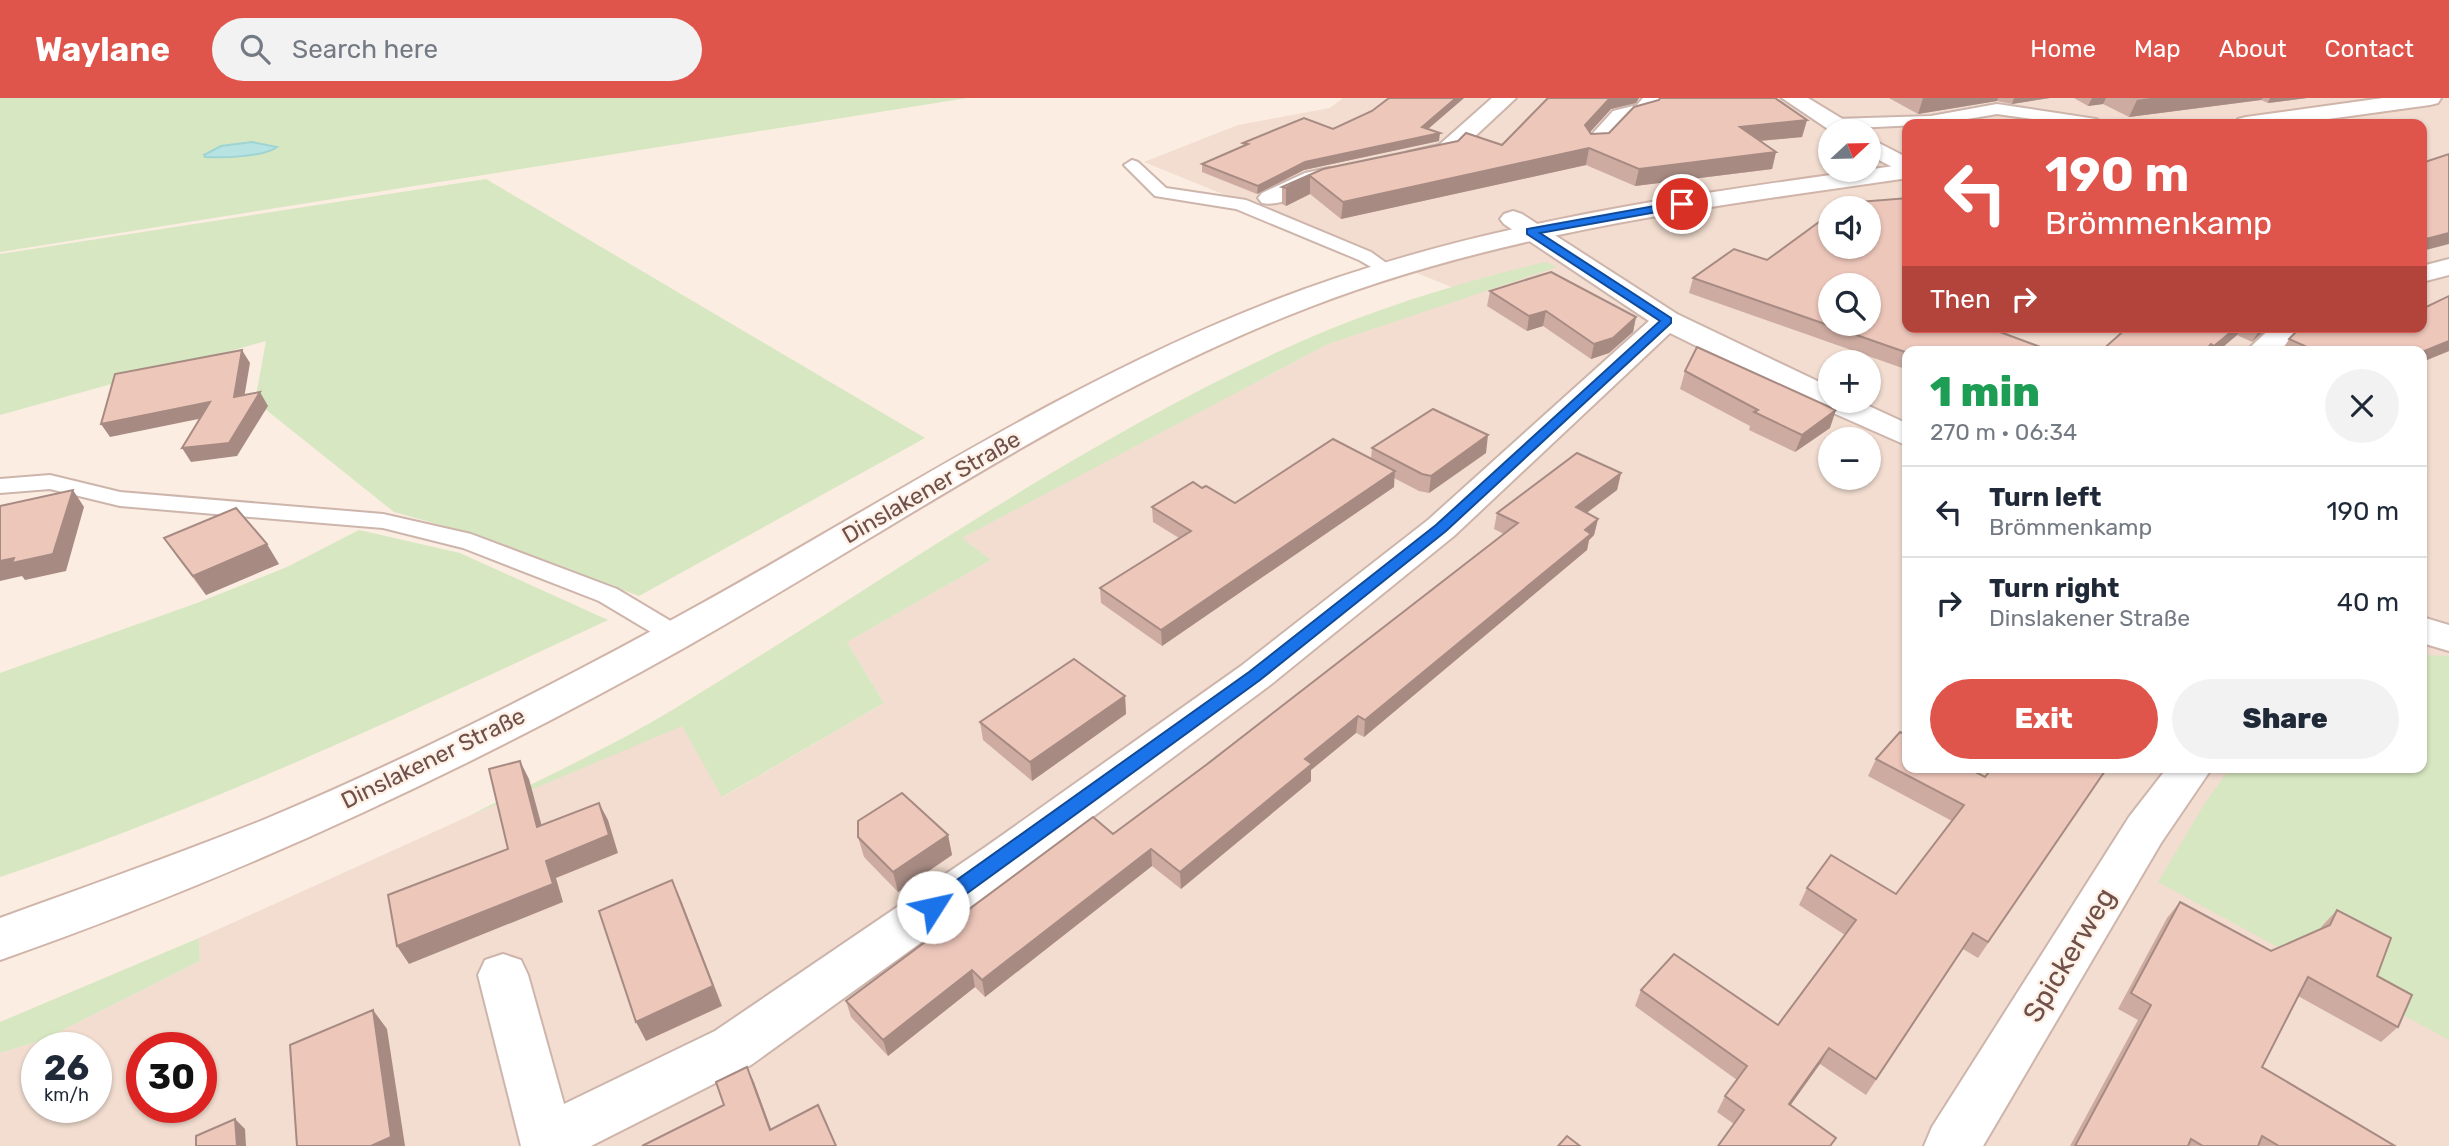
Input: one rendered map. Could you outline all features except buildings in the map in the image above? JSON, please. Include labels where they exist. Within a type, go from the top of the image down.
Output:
[{"type":"street","points":[[1394,162],[1447,150],[1504,98]]},
{"type":"street","points":[[1596,142],[1621,116],[1644,110],[1654,98]]},
{"type":"street","points":[[1793,98],[1826,119]]},
{"type":"street","points":[[2281,119],[2430,98]]},
{"type":"street","points":[[1881,153],[1902,166]]},
{"type":"street","points":[[1270,198],[1314,178],[1354,170]]},
{"type":"street","name":"Dinslakener Straße","points":[[0,939],[173,874],[365,794],[675,635],[1028,431],[1172,354],[1279,309],[1522,225],[1902,171]]},
{"type":"street","points":[[1522,225],[1667,320],[1818,393]]},
{"type":"street","points":[[2427,273],[2449,267]]},
{"type":"street","points":[[503,975],[548,1143],[733,1048],[1000,861],[1255,676],[1441,528],[1667,320]]},
{"type":"street","points":[[2267,346],[2283,333]]},
{"type":"street","points":[[1859,413],[1902,433]]},
{"type":"street","points":[[2427,631],[2449,638]]},
{"type":"street","name":"Spickerweg","points":[[1952,1146],[2145,830],[2187,773]]},
{"type":"lane","points":[[1942,119],[1997,109],[2063,119]]},
{"type":"lane","points":[[1881,125],[1902,123]]},
{"type":"lane","points":[[1132,165],[1161,192],[1240,204],[1364,256],[1387,270]]},
{"type":"lane","points":[[0,486],[50,482],[120,499],[383,521],[471,542],[546,571],[608,596],[675,635]]},
{"type":"shaded area","points":[[1343,98],[2449,98],[2449,1146],[0,1146],[0,1053],[21,1047],[21,1123],[112,1123],[112,1032],[59,1032],[200,961],[199,938],[467,817],[682,725],[723,797],[884,703],[847,642],[991,560],[961,538],[1328,344],[1471,295],[1144,162],[1238,125],[1330,108]]},
{"type":"green space","points":[[0,98],[967,98],[0,252]]},
{"type":"green space","points":[[486,179],[925,438],[639,596],[473,534],[394,512],[255,401],[266,341],[0,415],[0,254]]},
{"type":"green space","points":[[1546,262],[1557,267],[1328,344],[962,538],[991,560],[847,642],[884,703],[722,797],[682,726],[467,817],[649,724],[982,515],[1139,423],[1219,380],[1302,341],[1392,306],[1453,286]]},
{"type":"green space","points":[[359,530],[460,553],[608,620],[308,757],[78,850],[0,877],[0,673],[197,603],[287,567]]},
{"type":"green space","points":[[2427,655],[2449,656],[2449,1040],[2158,882],[2205,803],[2226,773],[2427,773]]},
{"type":"green space","points":[[199,938],[200,961],[59,1032],[21,1032],[21,1047],[0,1053],[0,1022]]},
{"type":"water","points":[[252,142],[277,147],[263,153],[243,156],[204,155],[221,146]]},
{"type":"route","points":[[933,907],[1255,676],[1441,528],[1667,320],[1531,232],[1682,204]]}]
